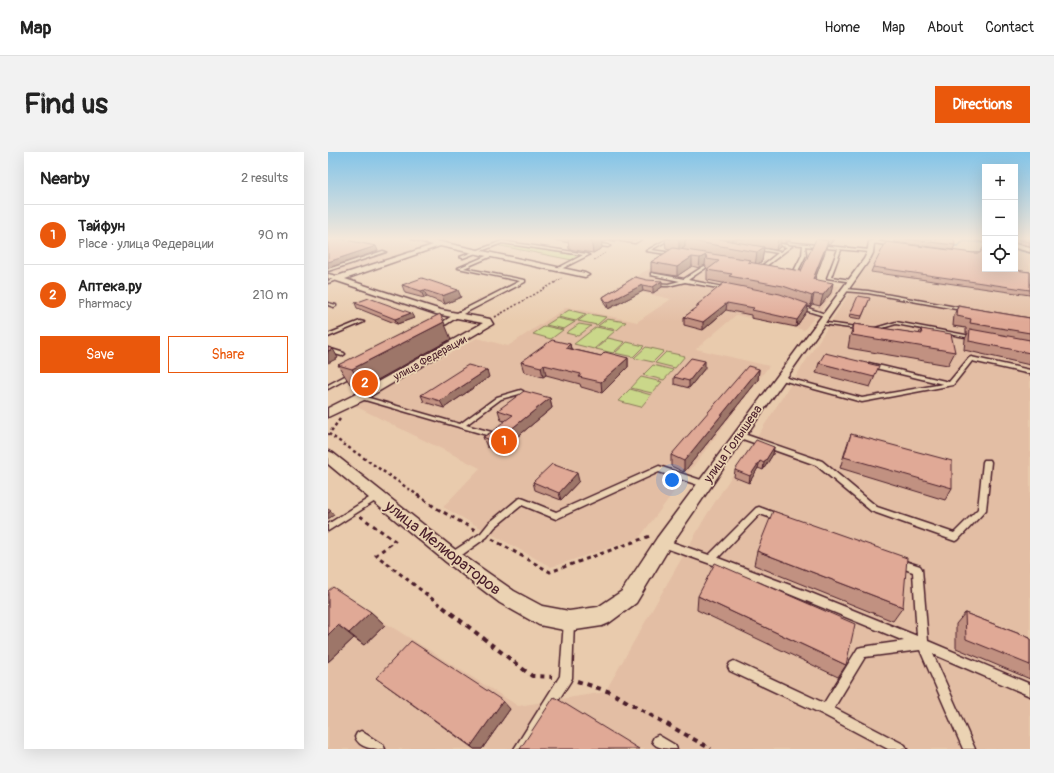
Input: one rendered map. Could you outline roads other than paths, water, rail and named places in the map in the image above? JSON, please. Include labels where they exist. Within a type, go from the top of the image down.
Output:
[{"type":"street","points":[[337,279],[373,267]]},
{"type":"street","points":[[548,267],[585,275]]},
{"type":"street","name":"улица Голышева","points":[[569,621],[602,616],[629,597],[658,539],[704,484],[861,267]]},
{"type":"street","points":[[328,276],[439,312],[457,315]]},
{"type":"street","name":"улица Федерации","points":[[328,413],[360,397],[489,322],[457,315]]},
{"type":"street","name":"улица Мелиораторов","points":[[328,456],[452,557],[506,597],[539,615],[569,621]]},
{"type":"lane","points":[[328,270],[338,267]]},
{"type":"lane","points":[[430,331],[457,315],[524,281],[460,268],[463,267]]},
{"type":"lane","points":[[559,269],[563,267]]},
{"type":"lane","points":[[651,283],[664,286],[686,281],[705,267]]},
{"type":"lane","points":[[752,268],[760,269],[763,267]]},
{"type":"lane","points":[[795,273],[798,267]]},
{"type":"lane","points":[[833,267],[829,278],[848,286],[868,292],[971,310]]},
{"type":"lane","points":[[652,274],[733,290]]},
{"type":"lane","points":[[328,282],[337,279]]},
{"type":"lane","points":[[328,304],[334,306]]},
{"type":"lane","points":[[793,304],[823,319],[872,330],[896,323],[980,339]]},
{"type":"lane","points":[[328,336],[362,322]]},
{"type":"lane","points":[[328,350],[342,354]]},
{"type":"lane","points":[[780,378],[862,400],[951,384],[971,359],[1030,372]]},
{"type":"lane","points":[[863,364],[951,384]]},
{"type":"lane","points":[[328,387],[362,368]]},
{"type":"lane","points":[[461,426],[499,398],[521,392]]},
{"type":"lane","points":[[360,397],[497,436]]},
{"type":"lane","points":[[739,435],[819,463],[874,509],[955,537],[982,510],[986,462]]},
{"type":"lane","points":[[452,557],[484,535],[492,525],[520,501],[556,516],[659,469],[704,484]]},
{"type":"lane","points":[[328,528],[377,496]]},
{"type":"lane","points":[[711,559],[759,510],[787,521]]},
{"type":"lane","points":[[658,539],[923,644],[1030,690]]},
{"type":"lane","points":[[888,558],[917,569],[923,644],[969,749]]},
{"type":"lane","points":[[520,749],[566,678],[569,621]]},
{"type":"lane","points":[[826,710],[862,652],[923,644]]},
{"type":"lane","points":[[734,667],[826,710],[901,749]]},
{"type":"lane","points":[[361,737],[378,749]]},
{"type":"lane","points":[[658,741],[671,749]]},
{"type":"place","name":"Аптека.ру","points":[[365,383]]},
{"type":"place","name":"Тайфун","points":[[504,441]]}]
